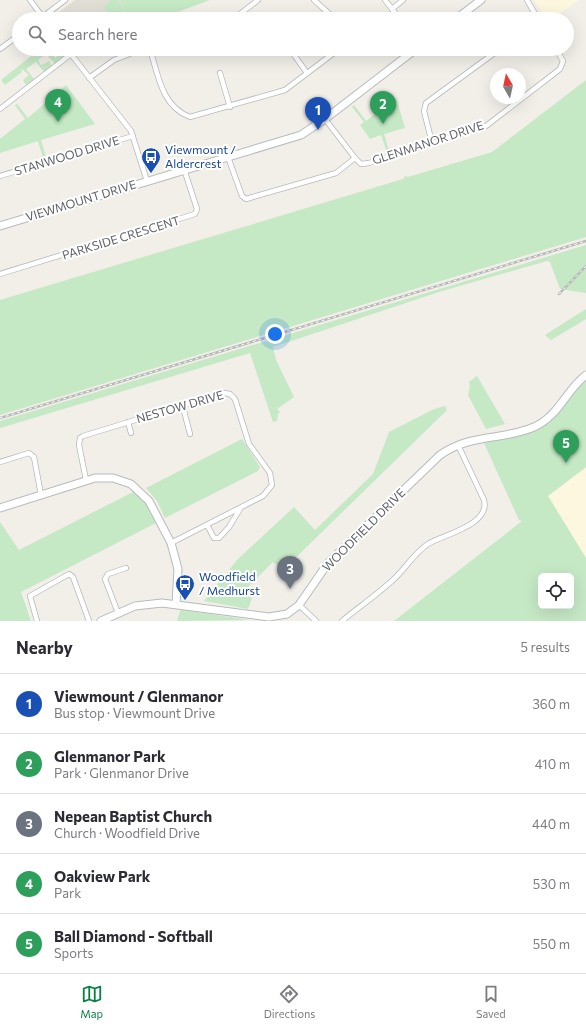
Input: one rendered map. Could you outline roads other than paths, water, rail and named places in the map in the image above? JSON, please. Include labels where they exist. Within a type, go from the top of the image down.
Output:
[{"type":"street","points":[[30,0],[38,12]]},
{"type":"street","points":[[50,12],[65,0]]},
{"type":"street","points":[[242,12],[258,0]]},
{"type":"street","points":[[314,0],[327,12]]},
{"type":"street","points":[[385,0],[394,12]]},
{"type":"street","points":[[392,9],[403,0]]},
{"type":"street","points":[[465,12],[481,0]]},
{"type":"street","points":[[527,0],[534,12]]},
{"type":"street","points":[[0,49],[12,40]]},
{"type":"street","points":[[0,109],[69,56]]},
{"type":"street","points":[[73,56],[133,136],[147,181]]},
{"type":"street","points":[[89,78],[114,60],[124,56]]},
{"type":"street","points":[[152,56],[162,88],[169,102],[177,111],[190,117],[230,107],[285,90],[330,56]]},
{"type":"street","points":[[295,56],[307,73]]},
{"type":"street","name":"VIEWMOUNT DRIVE","points":[[0,226],[184,169],[301,135],[325,119],[407,56]]},
{"type":"street","points":[[432,143],[424,111],[426,103],[490,56]]},
{"type":"street","name":"GLENMANOR DRIVE","points":[[325,119],[355,158],[361,164],[369,163],[486,126],[560,69],[563,62],[560,56]]},
{"type":"street","points":[[220,73],[230,107]]},
{"type":"street","name":"STANWOOD DRIVE","points":[[0,176],[133,136]]},
{"type":"street","points":[[228,157],[242,196],[246,199],[336,173],[355,158]]},
{"type":"street","name":"PARKSIDE CRESCENT","points":[[0,274],[195,214],[197,209],[184,169]]},
{"type":"street","name":"WOODFIELD DRIVE","points":[[101,621],[144,604],[162,603],[269,619],[287,614],[299,605],[328,563],[440,455],[458,445],[534,427],[558,410],[586,375]]},
{"type":"street","name":"NESTOW DRIVE","points":[[86,480],[79,445],[80,438],[224,393],[230,394],[235,400],[249,444],[270,474],[272,481],[268,491],[263,496],[171,543]]},
{"type":"street","points":[[183,407],[190,434]]},
{"type":"street","points":[[128,422],[132,433]]},
{"type":"street","points":[[342,621],[395,579],[415,554],[428,543],[463,529],[479,517],[483,511],[484,500],[458,445]]},
{"type":"street","points":[[0,462],[29,453],[34,457],[41,495]]},
{"type":"street","points":[[0,508],[86,480],[113,478],[131,484],[149,501],[171,543],[178,569],[176,604]]},
{"type":"street","points":[[207,525],[214,538],[219,538],[229,527],[240,508]]},
{"type":"street","points":[[118,614],[105,579],[108,574],[126,568]]},
{"type":"street","points":[[37,621],[30,596],[69,574],[73,577],[89,621]]},
{"type":"street","points":[[299,605],[316,621]]},
{"type":"railway","points":[[0,418],[586,241]]},
{"type":"railway","points":[[559,294],[586,266]]},
{"type":"place","name":"Oakview Park","points":[[58,122]]},
{"type":"place","name":"Glenmanor Park","points":[[383,124]]},
{"type":"place","name":"Viewmount / Glenmanor","points":[[318,130]]},
{"type":"place","name":"Viewmount / Aldercrest","points":[[151,174]]},
{"type":"place","name":"Ball Diamond - Softball","points":[[566,463]]},
{"type":"place","name":"Nepean Baptist Church","points":[[290,589]]},
{"type":"place","name":"Woodfield / Medhurst","points":[[185,601]]}]
